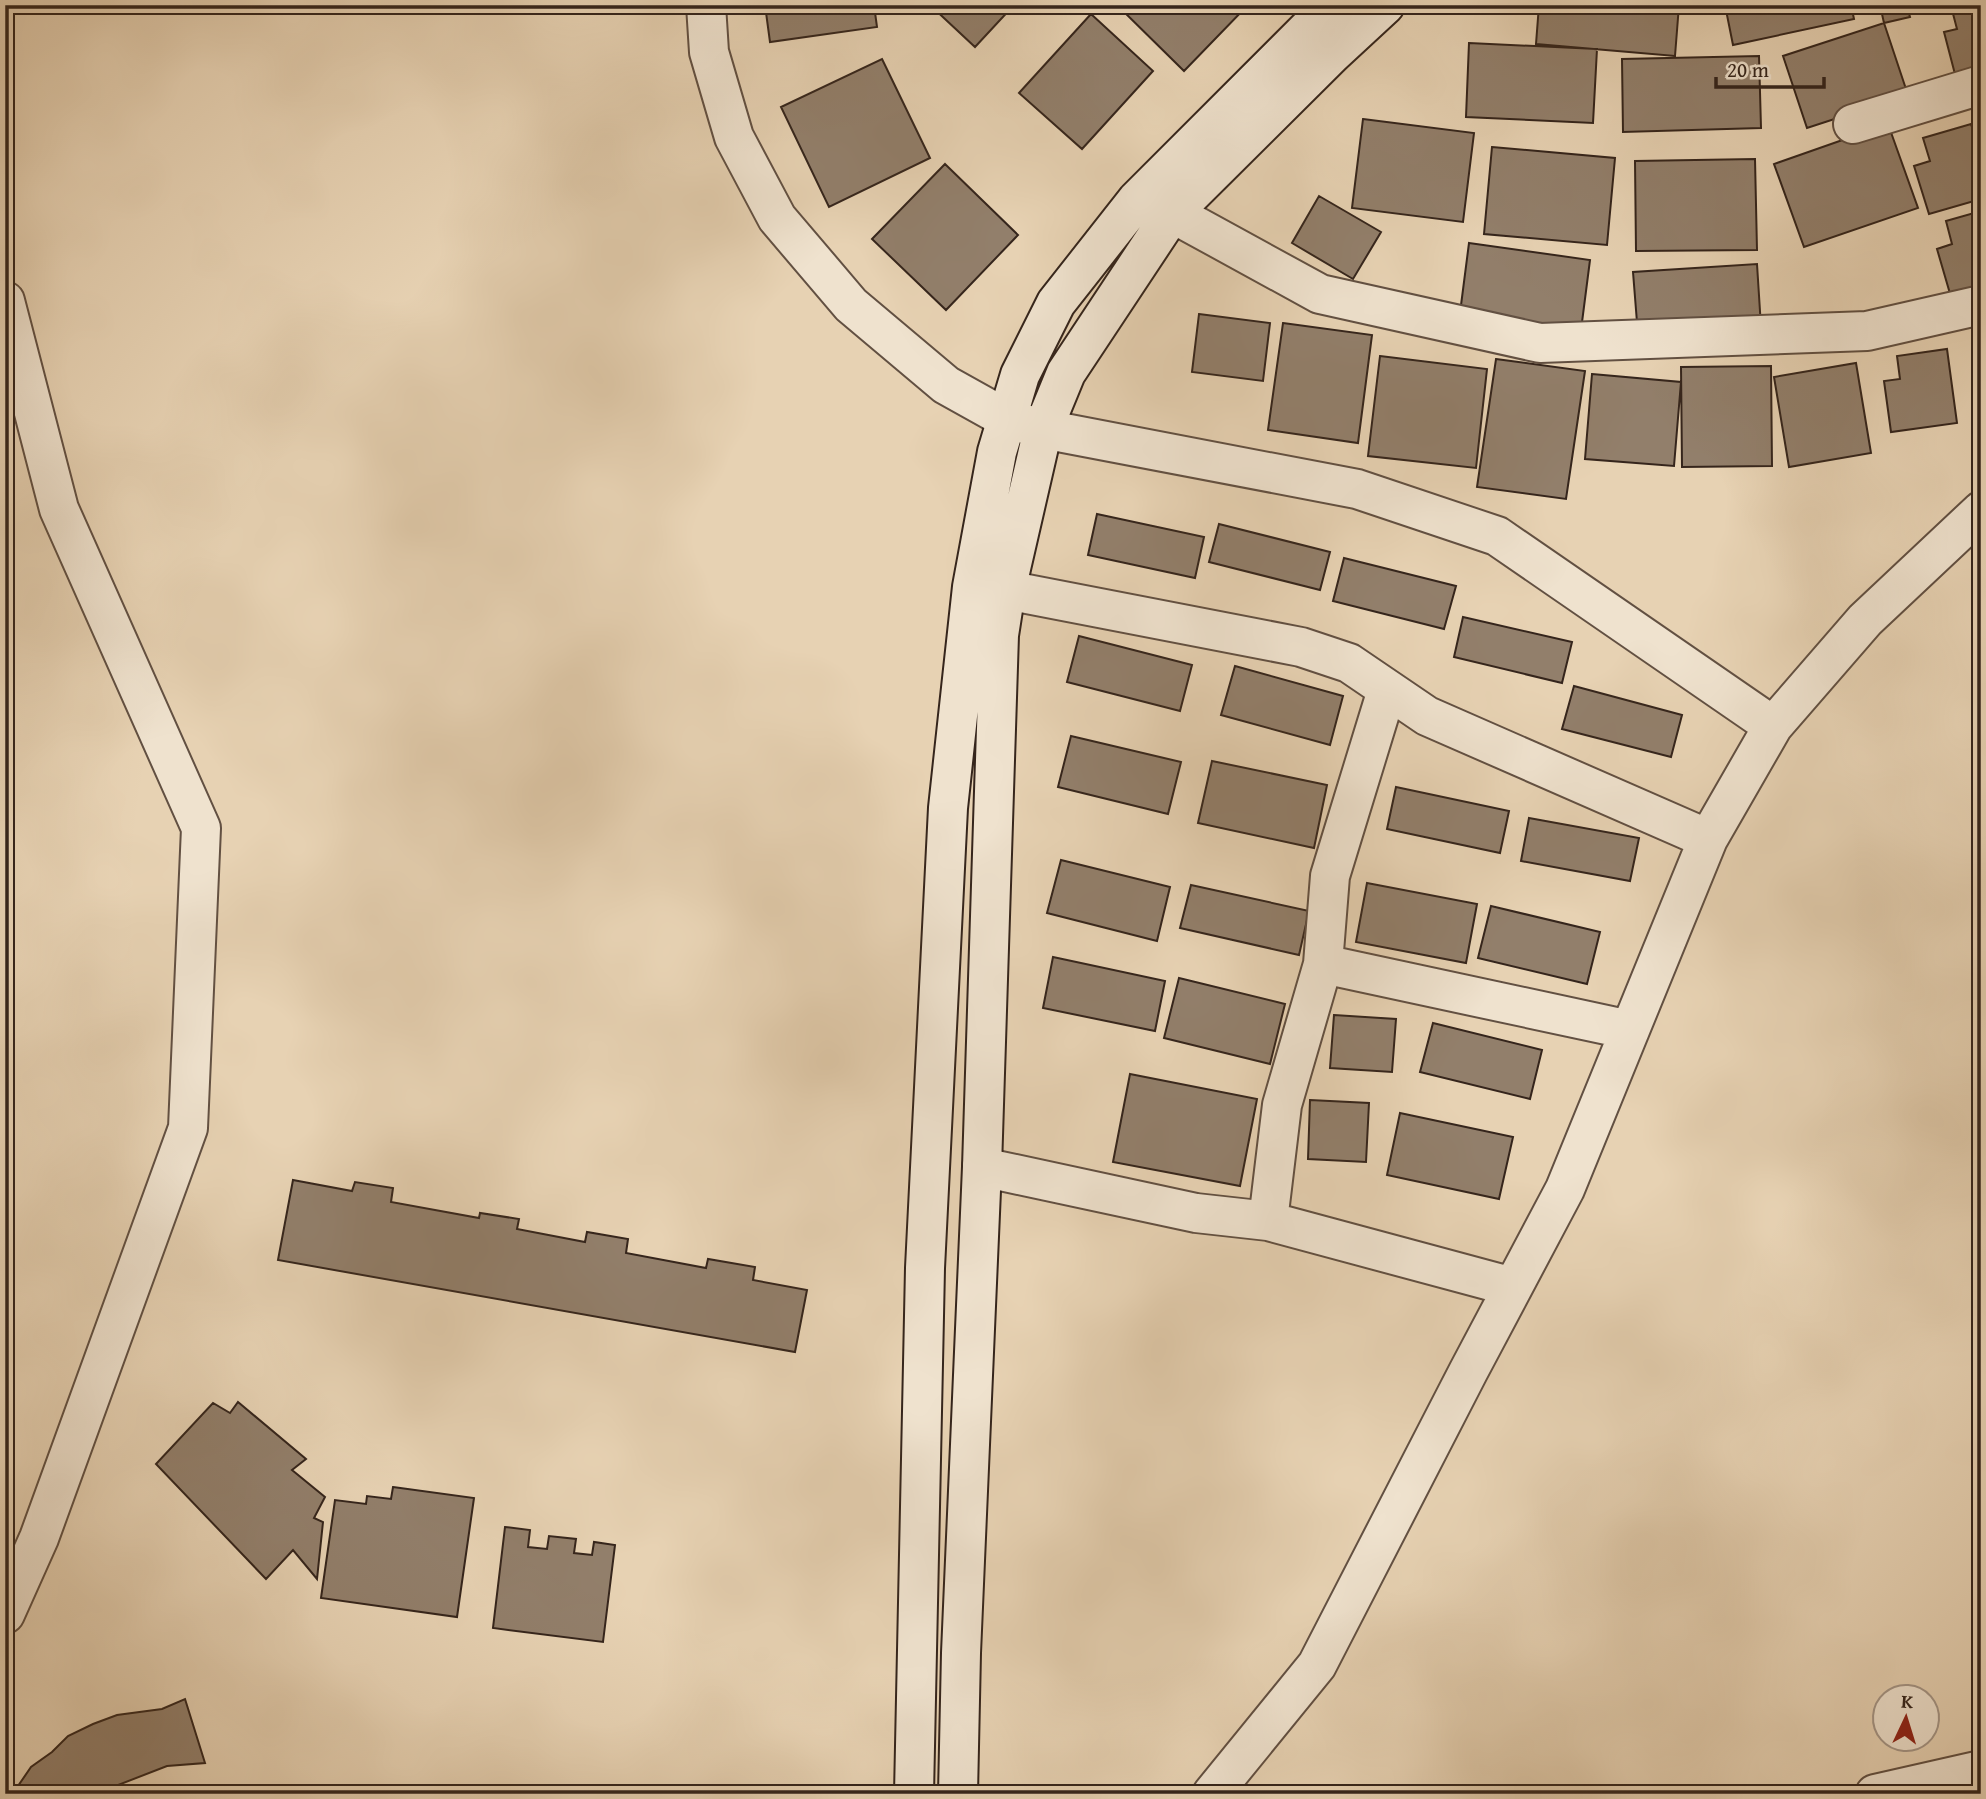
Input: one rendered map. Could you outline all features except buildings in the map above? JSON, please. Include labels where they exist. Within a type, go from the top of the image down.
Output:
[{"type":"street","points":[[706,5],[709,52],[734,137],[777,218],[851,305],[946,385],[1007,419],[1044,429],[1357,489],[1497,536],[1773,726]]},
{"type":"street","points":[[914,1794],[925,1268],[948,808],[972,587],[997,452],[1020,374],[1056,303],[1137,200],[1332,5]]},
{"type":"street","points":[[958,1794],[999,635],[1006,590],[1044,429],[1066,373],[1172,213],[1385,5]]},
{"type":"street","points":[[1853,124],[1981,85]]},
{"type":"street","points":[[1172,213],[1320,294],[1540,343],[1867,331],[1981,305]]},
{"type":"street","points":[[5,301],[59,509],[201,828],[188,1128],[39,1538],[5,1614]]},
{"type":"street","points":[[1212,1794],[1317,1665],[1566,1189],[1708,839],[1773,726],[1865,620],[1981,511]]},
{"type":"street","points":[[1006,590],[1301,647],[1349,663],[1427,716],[1708,839]]},
{"type":"street","points":[[1268,1221],[1282,1105],[1323,964],[1330,876],[1387,690]]},
{"type":"street","points":[[1323,964],[1630,1030]]},
{"type":"street","points":[[982,1167],[1196,1213],[1268,1221],[1513,1287]]},
{"type":"street","points":[[1875,1794],[1981,1770]]}]
